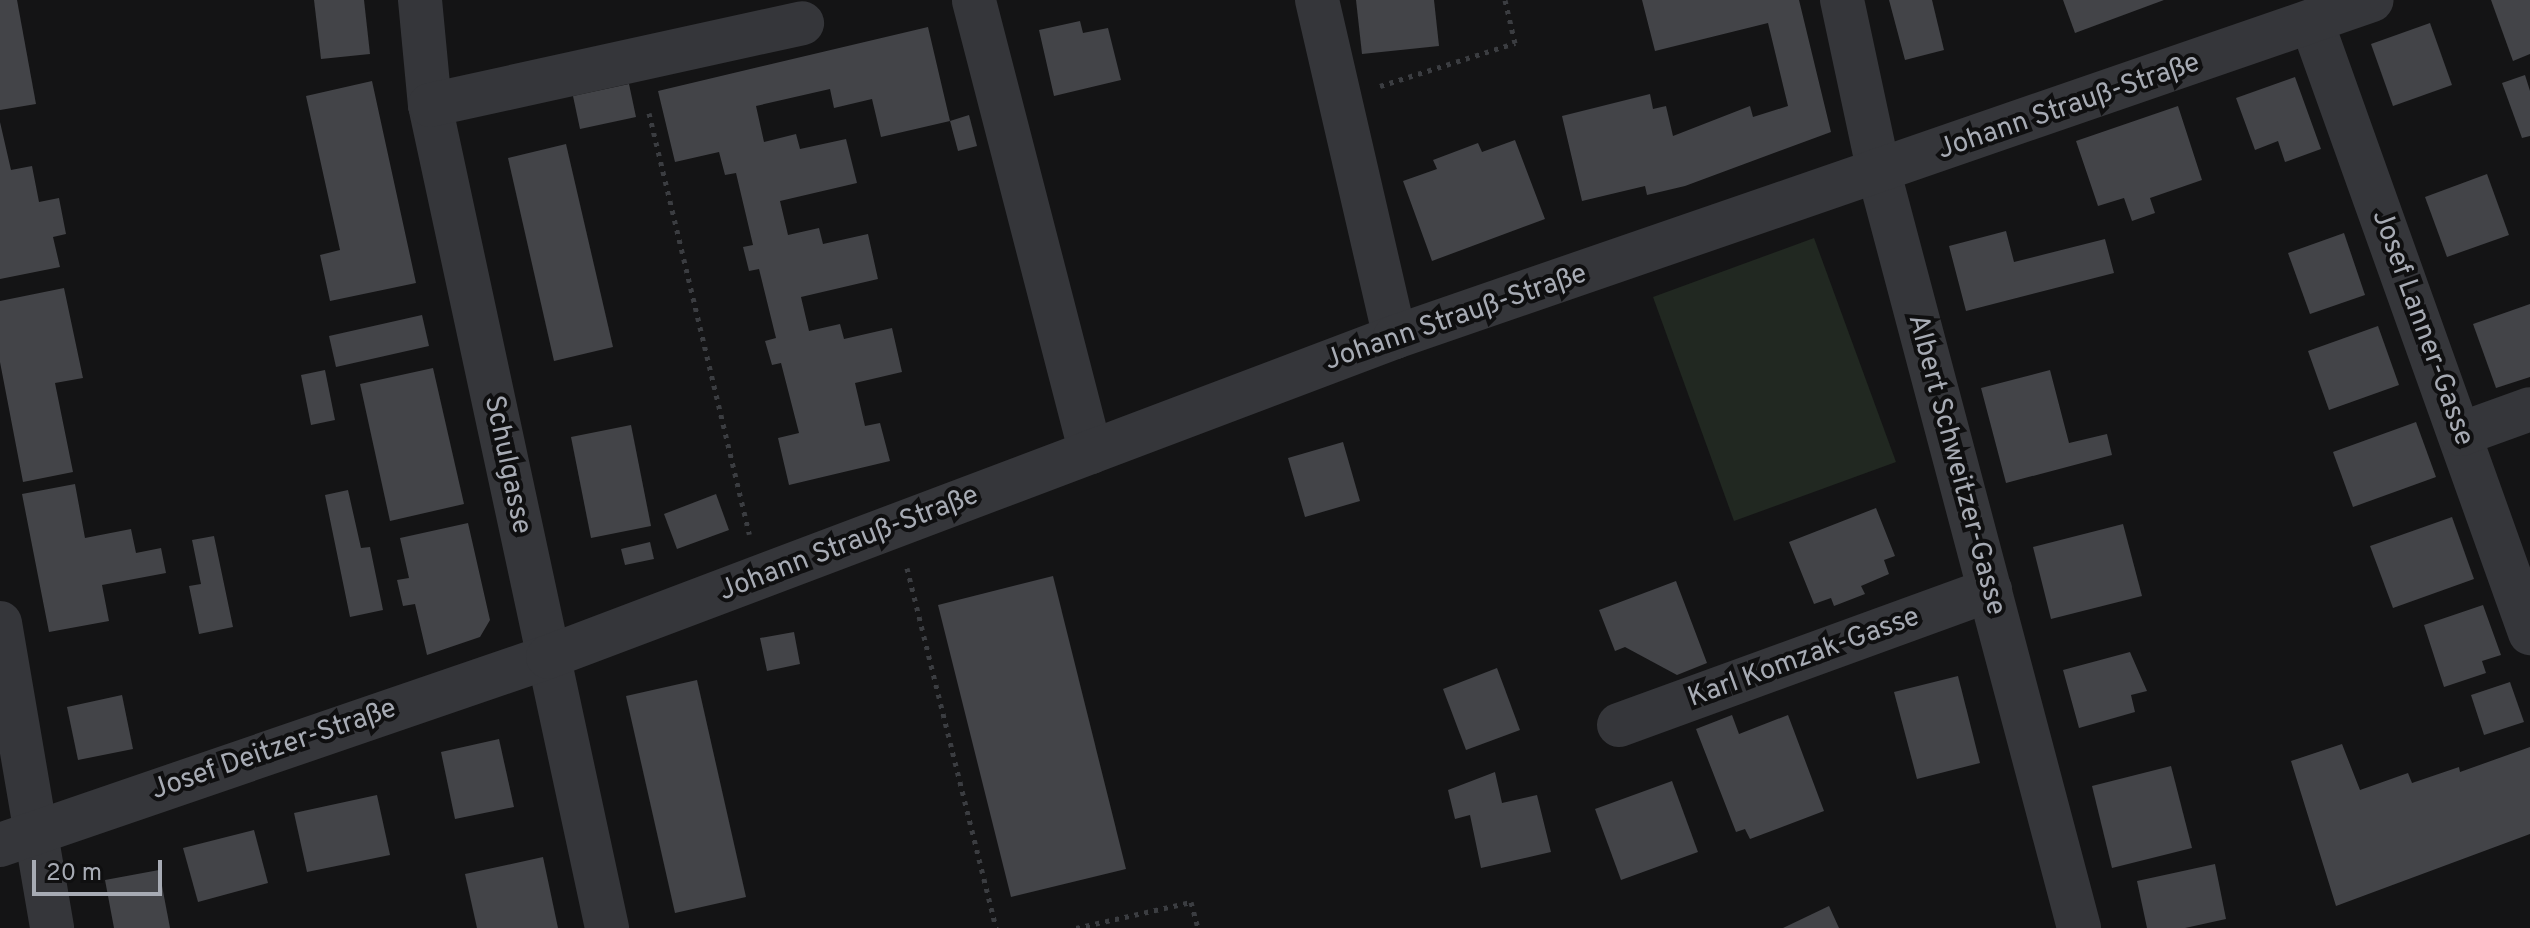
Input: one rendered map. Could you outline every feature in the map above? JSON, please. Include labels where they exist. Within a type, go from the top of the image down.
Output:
[{"type":"street","name":"Schulgasse","points":[[420,0],[430,105],[607,928]]},
{"type":"street","points":[[1317,0],[1337,99],[1395,337]]},
{"type":"street","name":"Albert Schweitzer-Gasse","points":[[1842,0],[1879,173],[2079,928]]},
{"type":"street","name":"Johann Strauß-Straße","points":[[548,657],[1395,337],[1879,173],[2372,0]]},
{"type":"street","points":[[974,1],[1091,452]]},
{"type":"street","points":[[430,105],[802,23]]},
{"type":"street","name":"Josef Lanner-Gasse","points":[[2312,23],[2530,633]]},
{"type":"street","points":[[2461,434],[2530,409]]},
{"type":"street","name":"Karl Komzak-Gasse","points":[[1619,725],[1990,590]]},
{"type":"street","points":[[0,623],[19,838],[52,928]]},
{"type":"street","name":"Josef Deitzer-Straße","points":[[19,838],[548,657]]},
{"type":"path","points":[[1337,99],[1515,43],[1505,0]]},
{"type":"path","points":[[649,113],[760,578]]},
{"type":"path","points":[[896,526],[996,928]]},
{"type":"path","points":[[1077,928],[1191,902],[1198,928]]},
{"type":"shaded area","points":[[1814,238],[1896,462],[1734,521],[1653,297]]},
{"type":"building","points":[[0,0],[17,0],[36,104],[0,110]]},
{"type":"building","points":[[314,0],[364,0],[370,54],[321,59]]},
{"type":"building","points":[[1356,0],[1434,0],[1439,46],[1362,54]]},
{"type":"building","points":[[1642,0],[1799,0],[1831,132],[1685,186],[1647,195],[1645,186],[1582,201],[1562,116],[1650,94],[1653,109],[1666,106],[1673,136],[1750,106],[1753,117],[1788,106],[1768,23],[1655,51]]},
{"type":"building","points":[[1889,0],[1932,0],[1944,50],[1905,60]]},
{"type":"building","points":[[2063,0],[2164,0],[2075,33]]},
{"type":"building","points":[[2491,0],[2530,0],[2530,54],[2513,61]]},
{"type":"building","points":[[1080,21],[1083,33],[1108,28],[1121,80],[1054,96],[1039,30]]},
{"type":"building","points":[[2430,23],[2452,85],[2393,106],[2371,44]]},
{"type":"building","points":[[928,27],[950,121],[881,137],[872,99],[834,108],[830,89],[756,106],[764,142],[796,134],[800,149],[846,139],[857,183],[780,201],[788,235],[819,228],[823,244],[868,234],[878,279],[801,297],[809,331],[840,324],[844,339],[892,328],[902,372],[855,383],[865,426],[880,423],[890,461],[789,485],[778,438],[799,433],[781,363],[772,365],[765,341],[776,338],[759,269],[749,271],[743,247],[753,245],[736,173],[725,175],[719,152],[675,162],[658,91]]},
{"type":"building","points":[[2525,75],[2530,91],[2530,136],[2522,138],[2502,83]]},
{"type":"building","points":[[2295,77],[2321,149],[2285,162],[2278,141],[2255,150],[2236,98]]},
{"type":"building","points":[[372,81],[416,283],[330,301],[320,255],[340,250],[306,96]]},
{"type":"building","points":[[629,84],[636,117],[580,129],[573,96]]},
{"type":"building","points":[[2178,106],[2202,180],[2150,198],[2155,213],[2132,221],[2124,198],[2098,206],[2076,141]]},
{"type":"building","points":[[969,115],[977,146],[958,151],[950,121]]},
{"type":"building","points":[[0,122],[11,170],[32,166],[39,202],[59,198],[66,234],[53,237],[60,267],[0,279]]},
{"type":"building","points":[[1515,140],[1545,219],[1432,261],[1403,181],[1437,169],[1433,160],[1478,143],[1482,152]]},
{"type":"building","points":[[566,144],[613,347],[554,361],[508,158]]},
{"type":"building","points":[[2487,174],[2509,235],[2447,257],[2425,197]]},
{"type":"building","points":[[2006,231],[2014,262],[2105,239],[2114,273],[1966,311],[1949,246]]},
{"type":"building","points":[[2344,233],[2365,295],[2310,314],[2288,253]]},
{"type":"building","points":[[64,288],[83,378],[55,383],[73,472],[23,482],[0,362],[0,301]]},
{"type":"building","points":[[2530,304],[2530,377],[2496,388],[2473,324]]},
{"type":"building","points":[[422,315],[429,346],[336,367],[329,336]]},
{"type":"building","points":[[2378,326],[2399,385],[2329,410],[2308,351]]},
{"type":"building","points":[[433,368],[464,504],[390,521],[360,384]]},
{"type":"building","points":[[325,370],[335,420],[311,425],[301,375]]},
{"type":"building","points":[[2050,370],[2069,443],[2107,434],[2112,455],[2006,483],[1981,388]]},
{"type":"building","points":[[2416,422],[2436,477],[2353,507],[2333,452]]},
{"type":"building","points":[[631,425],[651,526],[591,538],[571,437]]},
{"type":"building","points":[[1343,442],[1360,501],[1305,517],[1288,458]]},
{"type":"building","points":[[75,484],[85,538],[131,529],[136,553],[161,548],[166,573],[102,585],[109,621],[49,632],[22,494]]},
{"type":"building","points":[[348,490],[361,548],[370,547],[383,610],[350,617],[325,495]]},
{"type":"building","points":[[716,494],[729,530],[677,549],[664,514]]},
{"type":"building","points":[[1876,508],[1895,556],[1884,560],[1889,574],[1861,586],[1865,594],[1834,606],[1831,598],[1814,604],[1789,542]]},
{"type":"building","points":[[2452,517],[2474,579],[2393,608],[2370,546]]},
{"type":"building","points":[[468,523],[490,620],[480,637],[427,655],[415,604],[403,606],[397,580],[409,578],[400,538]]},
{"type":"building","points":[[2123,524],[2142,596],[2051,619],[2033,547]]},
{"type":"building","points":[[214,536],[233,627],[199,634],[189,586],[201,584],[192,540]]},
{"type":"building","points":[[650,542],[654,559],[625,565],[621,549]]},
{"type":"building","points":[[1053,576],[1126,869],[1011,897],[938,605]]},
{"type":"building","points":[[1676,581],[1707,663],[1677,675],[1625,647],[1615,651],[1599,610]]},
{"type":"building","points":[[2483,605],[2501,655],[2482,661],[2486,673],[2444,687],[2424,625]]},
{"type":"building","points":[[794,632],[800,664],[767,671],[760,638]]},
{"type":"building","points":[[2130,652],[2147,691],[2131,695],[2135,712],[2079,728],[2063,670]]},
{"type":"building","points":[[1497,668],[1520,730],[1466,750],[1443,689]]},
{"type":"building","points":[[1958,676],[1980,763],[1917,779],[1894,692]]},
{"type":"building","points":[[697,680],[746,897],[675,913],[626,696]]},
{"type":"building","points":[[2510,682],[2524,722],[2484,735],[2471,695]]},
{"type":"building","points":[[122,695],[133,749],[78,760],[67,707]]},
{"type":"building","points":[[1732,715],[1739,734],[1788,715],[1824,811],[1750,839],[1745,829],[1736,832],[1696,729]]},
{"type":"building","points":[[499,739],[514,807],[455,819],[441,752]]},
{"type":"building","points":[[2342,744],[2360,790],[2408,773],[2412,783],[2459,767],[2460,772],[2530,747],[2530,834],[2336,906],[2291,761]]},
{"type":"building","points":[[2171,766],[2192,848],[2112,868],[2092,786]]},
{"type":"building","points":[[1495,772],[1502,803],[1537,795],[1551,852],[1481,868],[1470,815],[1455,819],[1448,790]]},
{"type":"building","points":[[1672,781],[1698,852],[1621,880],[1595,809]]},
{"type":"building","points":[[377,795],[390,855],[307,872],[294,813]]},
{"type":"building","points":[[254,830],[268,883],[198,902],[183,848]]},
{"type":"building","points":[[543,857],[558,928],[477,928],[465,874]]},
{"type":"building","points":[[2215,864],[2226,919],[2185,928],[2147,928],[2137,881]]},
{"type":"building","points":[[159,870],[170,928],[114,928],[105,880]]},
{"type":"building","points":[[1829,906],[1839,928],[1783,928]]}]
